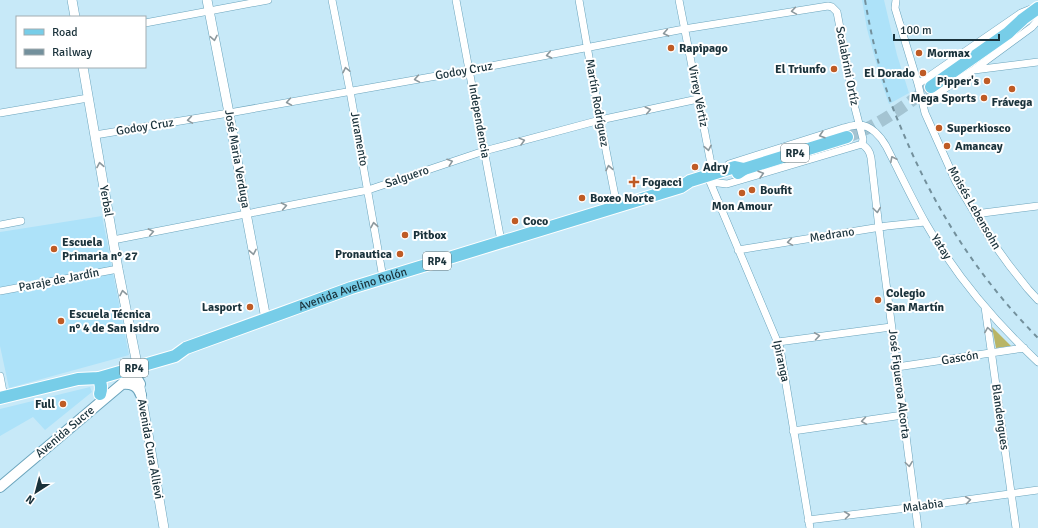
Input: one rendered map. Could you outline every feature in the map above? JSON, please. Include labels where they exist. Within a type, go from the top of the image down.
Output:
[{"type":"main road","points":[[931,87],[1008,33],[1038,7]]},
{"type":"main road","points":[[1008,33],[1028,24],[1038,16]]},
{"type":"main road","name":"Avenida Avelino Rolón","points":[[78,379],[93,371],[144,364],[172,349],[186,348],[345,290],[501,241],[682,187],[690,181],[735,167],[744,169],[847,137]]},
{"type":"main road","name":"Avenida Avelino Rolón","points":[[2,398],[78,379],[99,378],[175,356],[186,348]]},
{"type":"main road","name":"Avenida Sucre","points":[[0,487],[144,364]]},
{"type":"main road","points":[[130,376],[136,378],[140,384]]},
{"type":"main road","name":"Avenida Sucre","points":[[0,479],[115,382],[130,376]]},
{"type":"main road","points":[[99,378],[102,386],[100,394]]},
{"type":"main road","points":[[122,384],[133,385],[140,391],[141,396]]},
{"type":"street","points":[[72,0],[75,16]]},
{"type":"street","name":"José Maria Verduga","points":[[207,0],[266,319]]},
{"type":"street","points":[[146,23],[268,0]]},
{"type":"street","name":"Juramento","points":[[332,0],[350,91],[383,278]]},
{"type":"street","name":"Independencia","points":[[456,0],[501,241]]},
{"type":"street","name":"Martín Rodríguez","points":[[578,0],[617,206]]},
{"type":"street","name":"Virrey Vértiz","points":[[678,0],[698,99],[710,176]]},
{"type":"street","name":"Moisés Lebensohn","points":[[896,0],[895,8],[918,84],[925,113],[956,182],[991,240],[1028,290],[1038,300]]},
{"type":"street","name":"Godoy Cruz","points":[[95,135],[229,113],[470,70],[684,29],[828,6],[832,7]]},
{"type":"street","name":"Scalabrini Ortíz","points":[[832,7],[837,12],[855,108],[860,125]]},
{"type":"street","points":[[918,84],[1021,13],[1038,7]]},
{"type":"street","points":[[923,103],[972,71],[1032,27],[1038,20]]},
{"type":"street","points":[[972,71],[1038,62]]},
{"type":"street","name":"Yerbal","points":[[83,68],[118,269],[144,364]]},
{"type":"street","points":[[0,113],[88,98]]},
{"type":"street","name":"Salguero","points":[[113,240],[368,190],[484,151],[600,120],[698,99]]},
{"type":"street","name":"José Figueroa Alcorta","points":[[860,125],[863,139],[862,144],[870,152],[918,528]]},
{"type":"street","name":"Avenida Avelino Rolón","points":[[710,176],[843,128],[860,125]]},
{"type":"street","name":"Yatay","points":[[860,125],[874,132],[883,141],[925,222],[945,254],[968,286],[999,324],[1038,362]]},
{"type":"street","name":"Avenida Avelino Rolón","points":[[710,176],[727,184],[862,144]]},
{"type":"street","name":"Ipiranga","points":[[710,176],[738,250],[780,348],[810,528]]},
{"type":"street","points":[[975,214],[1038,206]]},
{"type":"street","points":[[0,225],[21,221]]},
{"type":"street","name":"Medrano","points":[[738,250],[925,222]]},
{"type":"street","name":"Paraje de Jardín","points":[[0,291],[118,269]]},
{"type":"street","name":"Blandengues","points":[[985,307],[1016,528]]},
{"type":"street","points":[[778,342],[892,327]]},
{"type":"street","name":"Gascón","points":[[897,368],[1024,348]]},
{"type":"street","name":"Avenida Cura Allievi","points":[[144,364],[140,384],[141,396],[164,528]]},
{"type":"street","points":[[0,376],[2,398]]},
{"type":"street","points":[[793,431],[903,416]]},
{"type":"street","name":"Malabia","points":[[808,520],[1038,490]]},
{"type":"shaded area","points":[[862,0],[884,0],[897,55],[909,93],[889,104],[867,29]]},
{"type":"shaded area","name":"Escuela Primaria n° 27","points":[[102,216],[112,267],[0,287],[0,232]]},
{"type":"shaded area","name":"Escuela Técnica n° 4 de San Isidro","points":[[113,273],[129,355],[9,388],[0,346],[0,295]]},
{"type":"shaded area","points":[[992,327],[1011,346],[996,348]]},
{"type":"shaded area","points":[[90,387],[92,392],[45,430],[33,417],[0,436],[0,409]]},
{"type":"tunnel","points":[[847,137],[880,121],[931,87]]},
{"type":"railway","points":[[865,0],[876,52],[891,103],[923,177],[951,227],[982,273],[999,295],[1038,338]]},
{"type":"place","name":"Rapipago","points":[[671,48]]},
{"type":"place","name":"Mormax","points":[[919,53]]},
{"type":"place","name":"El Triunfo","points":[[834,69]]},
{"type":"place","name":"El Dorado","points":[[923,73]]},
{"type":"place","name":"Pipper's","points":[[987,81]]},
{"type":"place","name":"Frávega","points":[[1012,89]]},
{"type":"place","name":"Mega Sports","points":[[984,98]]},
{"type":"place","name":"Superkiosco","points":[[939,128]]},
{"type":"place","name":"Amancay","points":[[947,146]]},
{"type":"place","name":"Adry","points":[[695,167]]},
{"type":"place","name":"Fogacci","points":[[634,182]]},
{"type":"place","name":"Boufit","points":[[752,190]]},
{"type":"place","name":"Mon Amour","points":[[742,193]]},
{"type":"place","name":"Boxeo Norte","points":[[582,198]]},
{"type":"place","name":"Coco","points":[[515,221]]},
{"type":"place","name":"Pitbox","points":[[405,235]]},
{"type":"place","name":"Escuela Primaria n° 27","points":[[54,249]]},
{"type":"place","name":"Pronautica","points":[[400,254]]},
{"type":"place","name":"Colegio San Martín","points":[[878,300]]},
{"type":"place","name":"Lasport","points":[[250,307]]},
{"type":"place","name":"Escuela Técnica n° 4 de San Isidro","points":[[61,321]]},
{"type":"place","name":"Full","points":[[63,404]]}]
